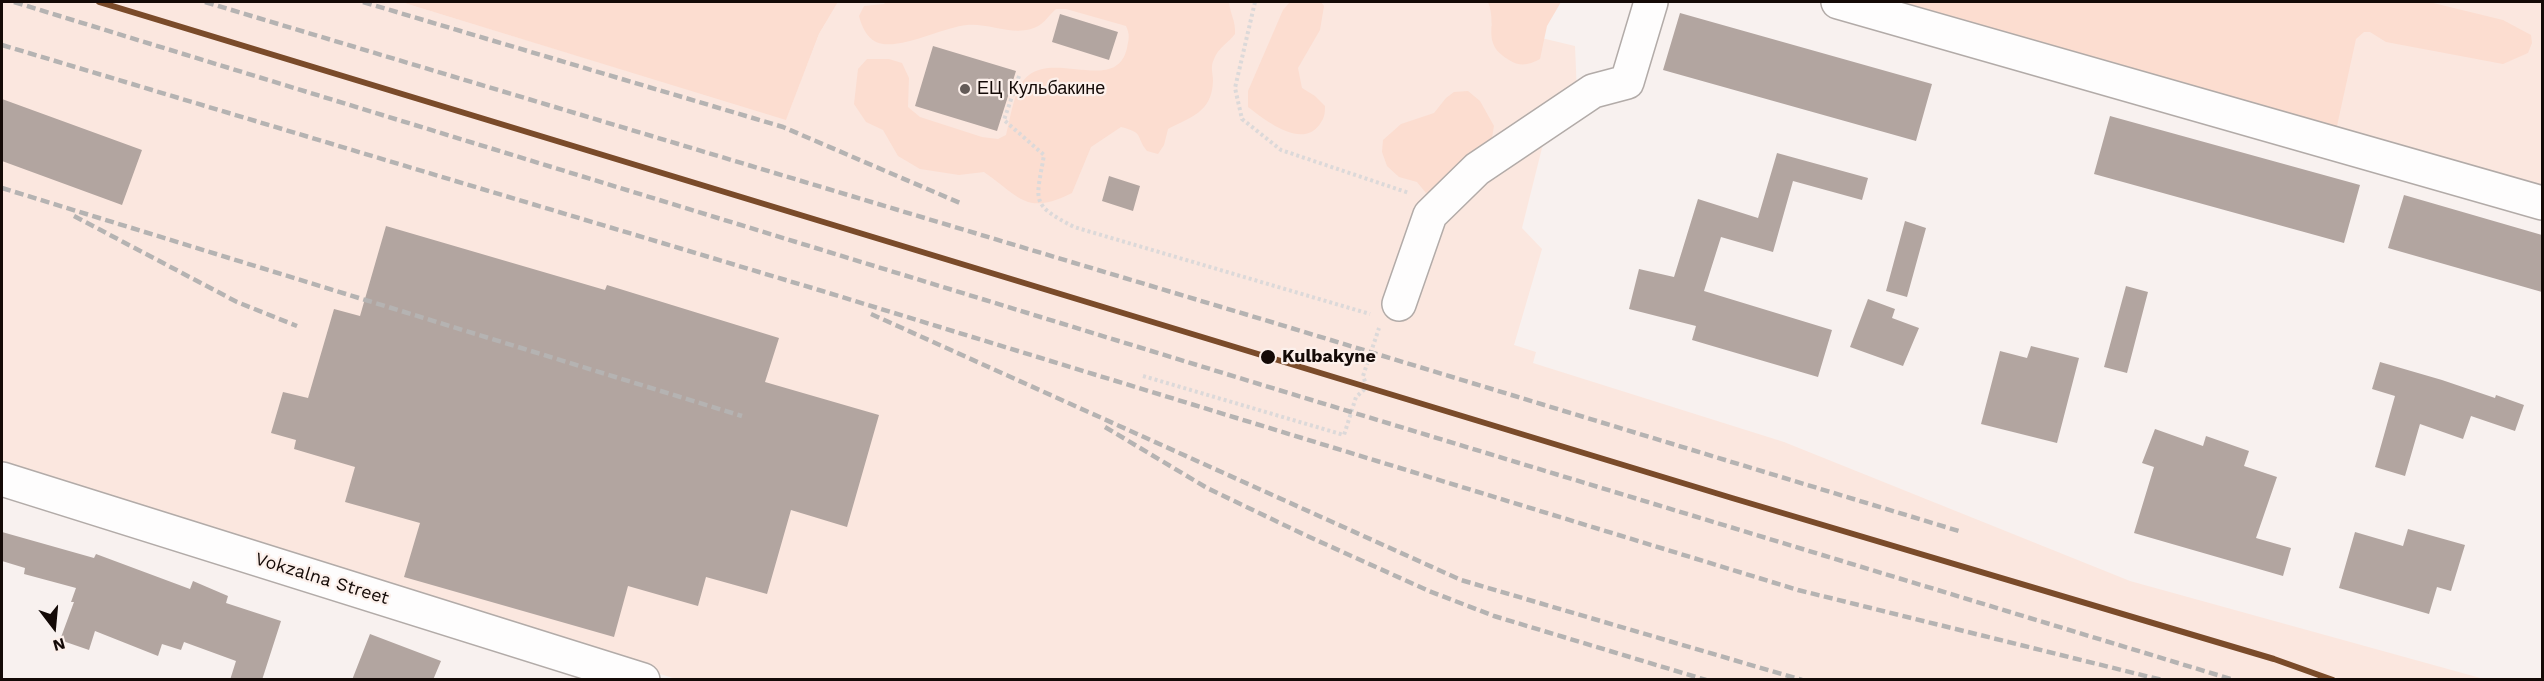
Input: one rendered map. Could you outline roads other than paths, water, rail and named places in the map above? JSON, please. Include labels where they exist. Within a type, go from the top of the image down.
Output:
[{"type":"street","points":[[1385,310],[1430,215],[1477,169],[1593,91],[1627,82],[1651,2]]},
{"type":"street","points":[[1838,2],[2542,203]]},
{"type":"street","name":"Vokzalna Street","points":[[2,479],[643,680]]},
{"type":"railway","points":[[14,2],[2234,680]]},
{"type":"railway","points":[[205,2],[1962,532]]},
{"type":"railway","points":[[363,2],[783,127],[960,203]]},
{"type":"railway","points":[[2,45],[819,290],[1798,590],[2162,680]]},
{"type":"railway","points":[[2,188],[742,416]]},
{"type":"railway","points":[[74,216],[237,302],[297,326]]},
{"type":"railway","points":[[871,314],[1461,580],[1802,680]]},
{"type":"railway","points":[[1105,427],[1207,488],[1429,591],[1494,616],[1706,680]]},
{"type":"place","name":"ЕЦ Кульбакине","points":[[965,89]]},
{"type":"place","name":"Kulbakyne","points":[[1268,357]]}]
